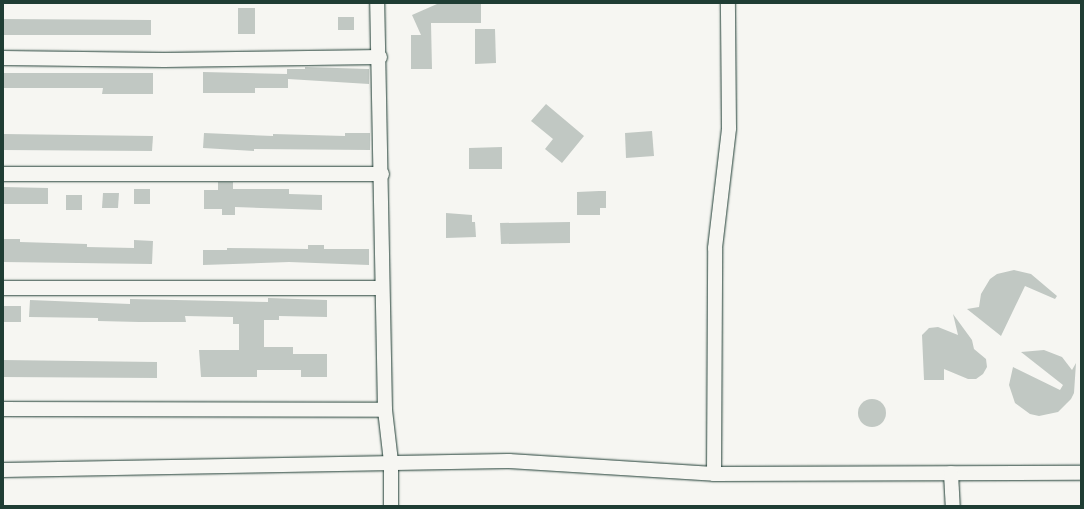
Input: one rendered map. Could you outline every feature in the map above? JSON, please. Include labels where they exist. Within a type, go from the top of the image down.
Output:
[{"type":"street","points":[[377,3],[380,57],[382,174],[381,288],[386,356],[385,410],[391,462],[391,506]]},
{"type":"street","points":[[714,474],[715,248],[729,128],[728,3]]},
{"type":"street","points":[[3,58],[164,60],[380,57]]},
{"type":"street","points":[[3,174],[382,174]]},
{"type":"street","points":[[3,288],[381,288]]},
{"type":"street","points":[[3,408],[385,410]]},
{"type":"street","points":[[3,470],[509,461],[714,474],[1081,473]]},
{"type":"street","points":[[951,473],[953,506]]},
{"type":"building","points":[[437,4],[481,4],[481,23],[431,23],[432,69],[411,69],[411,35],[421,35],[412,15]]},
{"type":"building","points":[[238,8],[255,8],[255,34],[238,34]]},
{"type":"building","points":[[338,17],[354,17],[354,30],[338,30]]},
{"type":"building","points":[[3,19],[151,20],[151,35],[3,35]]},
{"type":"building","points":[[475,29],[495,29],[496,63],[475,64]]},
{"type":"building","points":[[305,67],[369,69],[369,84],[288,79],[288,88],[255,88],[255,93],[203,93],[203,72],[287,74],[287,69],[305,69]]},
{"type":"building","points":[[3,73],[153,73],[153,94],[102,94],[103,88],[3,88]]},
{"type":"building","points":[[546,104],[584,136],[562,163],[545,149],[553,139],[531,121]]},
{"type":"building","points":[[652,131],[654,156],[626,158],[625,133]]},
{"type":"building","points":[[204,133],[273,136],[273,134],[345,136],[345,133],[370,133],[370,150],[254,149],[254,151],[203,148]]},
{"type":"building","points":[[3,134],[153,136],[152,151],[3,150]]},
{"type":"building","points":[[502,147],[502,169],[469,169],[469,148]]},
{"type":"building","points":[[218,182],[233,182],[233,189],[289,189],[289,194],[322,195],[322,210],[235,207],[235,215],[222,215],[222,209],[204,209],[204,190],[218,190]]},
{"type":"building","points":[[3,187],[48,188],[48,204],[3,204]]},
{"type":"building","points":[[134,189],[150,189],[150,204],[134,204]]},
{"type":"building","points":[[606,191],[606,208],[600,208],[600,215],[577,215],[577,192]]},
{"type":"building","points":[[103,193],[119,193],[118,208],[102,208]]},
{"type":"building","points":[[66,195],[82,195],[82,210],[66,210]]},
{"type":"building","points":[[446,213],[472,215],[472,222],[475,222],[476,237],[446,238]]},
{"type":"building","points":[[570,222],[570,243],[501,244],[500,223]]},
{"type":"building","points":[[3,239],[20,239],[20,242],[87,244],[87,247],[134,248],[134,240],[153,241],[152,264],[3,262]]},
{"type":"building","points":[[308,245],[324,245],[324,249],[369,249],[369,265],[289,262],[203,265],[203,250],[227,250],[227,248],[308,249]]},
{"type":"building","points":[[1014,270],[1031,274],[1057,296],[1055,299],[1025,286],[1001,336],[967,309],[979,307],[981,294],[990,279],[997,274]]},
{"type":"building","points":[[268,298],[327,300],[327,317],[279,316],[279,320],[264,320],[264,347],[293,347],[293,354],[327,354],[327,377],[301,377],[301,370],[257,370],[257,377],[201,377],[199,350],[239,350],[239,324],[233,324],[233,317],[185,316],[186,322],[139,322],[98,321],[98,318],[29,317],[30,300],[130,304],[130,299],[268,302]]},
{"type":"building","points":[[3,306],[21,306],[21,322],[3,322]]},
{"type":"building","points":[[953,314],[972,340],[974,349],[986,359],[987,367],[983,374],[976,379],[968,379],[944,369],[944,380],[924,380],[922,335],[929,328],[938,327],[958,335]]},
{"type":"building","points":[[1044,350],[1062,357],[1072,370],[1076,363],[1074,393],[1071,399],[1058,412],[1039,416],[1030,414],[1015,403],[1009,385],[1013,367],[1060,390],[1063,385],[1021,352]]},
{"type":"building","points":[[3,360],[157,362],[157,378],[3,377]]},
{"type":"building","points":[[872,399],[878,400],[882,403],[885,407],[885,419],[882,423],[878,426],[872,427],[866,426],[862,423],[859,419],[858,413],[859,407],[862,403],[866,400]]}]
